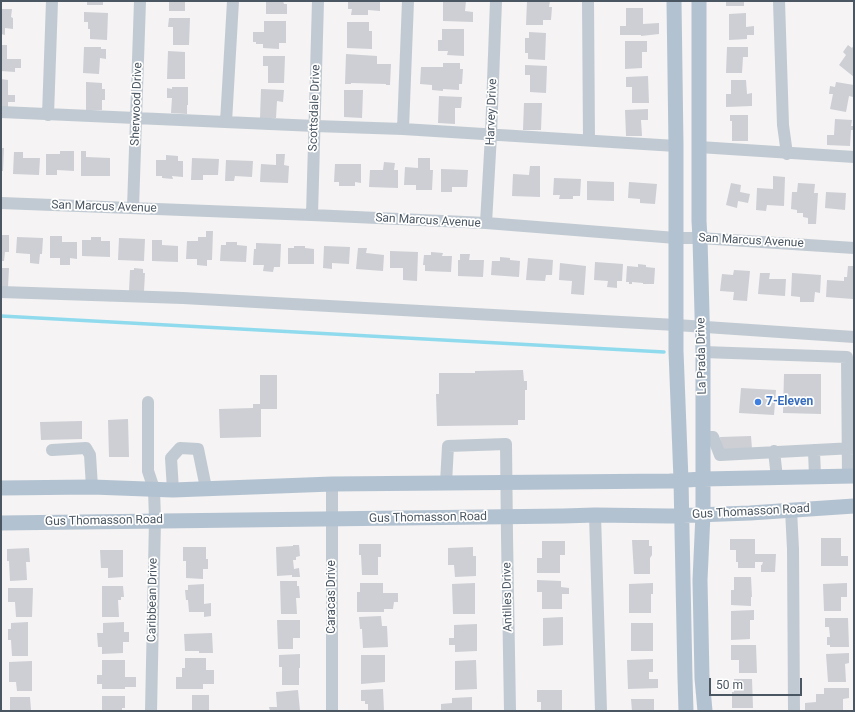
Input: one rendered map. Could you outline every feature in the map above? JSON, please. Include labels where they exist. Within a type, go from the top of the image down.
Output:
[{"type":"main road","name":"La Prada Drive","points":[[674,1],[676,351],[682,515],[686,711]]},
{"type":"main road","name":"La Prada Drive","points":[[699,1],[699,221],[703,352],[703,514],[700,580],[702,678],[705,711]]},
{"type":"main road","points":[[1,488],[92,487],[172,490],[332,484],[681,480],[851,476]]},
{"type":"main road","name":"Gus Thomasson Road","points":[[1,523],[595,515],[669,516],[854,506]]},
{"type":"main road","points":[[685,693],[703,692]]},
{"type":"street","points":[[48,115],[52,1]]},
{"type":"street","name":"Sherwood Drive","points":[[133,208],[140,1]]},
{"type":"street","points":[[226,122],[233,1]]},
{"type":"street","name":"Scottsdale Drive","points":[[312,215],[318,1]]},
{"type":"street","points":[[403,129],[408,1]]},
{"type":"street","name":"Harvey Drive","points":[[486,223],[496,1]]},
{"type":"street","points":[[588,1],[589,140]]},
{"type":"street","points":[[779,1],[783,125],[787,154]]},
{"type":"street","points":[[1,112],[403,129],[676,146]]},
{"type":"street","points":[[699,147],[854,158]]},
{"type":"street","name":"San Marcus Avenue","points":[[1,203],[486,223],[676,238],[700,238],[854,248]]},
{"type":"street","points":[[1,292],[183,298],[702,326],[854,337]]},
{"type":"street","points":[[703,352],[847,357],[851,371],[851,476]]},
{"type":"street","name":"Caribbean Drive","points":[[148,402],[148,471],[154,489],[155,520],[151,711]]},
{"type":"street","points":[[703,437],[713,437],[720,454],[851,448]]},
{"type":"street","name":"Antilles Drive","points":[[446,483],[448,446],[506,444],[510,711]]},
{"type":"street","points":[[52,450],[86,448],[90,455],[92,487]]},
{"type":"street","points":[[172,490],[171,458],[180,448],[198,449],[206,488]]},
{"type":"street","points":[[814,450],[815,477]]},
{"type":"street","points":[[774,451],[777,478]]},
{"type":"street","name":"Caracas Drive","points":[[332,484],[332,711]]},
{"type":"street","points":[[791,510],[794,711]]},
{"type":"street","points":[[595,515],[601,711]]},
{"type":"building","points":[[87,1],[103,1],[103,5],[87,5]]},
{"type":"building","points":[[169,1],[185,1],[185,11],[169,11]]},
{"type":"building","points":[[266,1],[283,1],[284,4],[287,4],[287,14],[266,14]]},
{"type":"building","points":[[348,1],[380,1],[380,11],[368,10],[368,15],[351,15],[352,9],[348,9]]},
{"type":"building","points":[[443,1],[466,1],[465,11],[473,12],[473,22],[443,21]]},
{"type":"building","points":[[527,1],[550,1],[549,7],[552,7],[551,20],[543,20],[543,25],[526,25]]},
{"type":"building","points":[[726,1],[744,1],[744,6],[726,6]]},
{"type":"building","points":[[626,8],[643,8],[643,24],[659,23],[659,34],[641,36],[620,35],[620,26],[626,26]]},
{"type":"building","points":[[1,9],[12,9],[11,17],[13,18],[13,29],[5,28],[5,35],[1,34]]},
{"type":"building","points":[[84,12],[108,13],[107,40],[90,39],[88,22],[84,22]]},
{"type":"building","points":[[746,13],[746,27],[754,26],[754,35],[747,35],[747,39],[729,40],[729,14]]},
{"type":"building","points":[[169,18],[190,18],[189,45],[173,45],[173,27],[168,27]]},
{"type":"building","points":[[264,21],[286,21],[286,43],[279,43],[279,49],[263,48],[263,44],[256,44],[256,42],[253,42],[253,32],[264,32]]},
{"type":"building","points":[[347,22],[369,22],[369,31],[372,31],[372,49],[347,48]]},
{"type":"building","points":[[442,29],[464,29],[464,56],[447,55],[448,51],[438,51],[438,40],[442,40]]},
{"type":"building","points":[[529,32],[546,33],[545,60],[528,59],[528,53],[525,53],[525,38],[529,38]]},
{"type":"building","points":[[625,41],[647,41],[647,52],[642,52],[642,68],[625,69]]},
{"type":"building","points":[[1,45],[7,45],[7,59],[21,59],[21,68],[15,68],[15,72],[1,71]]},
{"type":"building","points":[[848,45],[852,48],[854,45],[854,77],[839,65],[846,55],[843,52]]},
{"type":"building","points":[[84,47],[101,47],[101,49],[106,49],[106,59],[100,58],[99,74],[83,73]]},
{"type":"building","points":[[727,47],[748,47],[748,57],[743,57],[742,73],[726,73]]},
{"type":"building","points":[[168,51],[185,52],[185,79],[167,79]]},
{"type":"building","points":[[346,54],[377,56],[377,64],[391,64],[390,85],[345,84]]},
{"type":"building","points":[[263,56],[285,56],[284,83],[268,83],[268,66],[263,66]]},
{"type":"building","points":[[443,63],[460,63],[460,69],[463,69],[462,84],[459,84],[459,90],[432,90],[432,85],[420,84],[421,67],[443,67]]},
{"type":"building","points":[[525,65],[547,66],[546,93],[530,92],[530,75],[525,75]]},
{"type":"building","points":[[648,76],[649,103],[632,103],[632,87],[626,87],[626,77]]},
{"type":"building","points":[[1,79],[8,80],[8,95],[15,95],[15,102],[8,102],[8,107],[1,107]]},
{"type":"building","points":[[731,80],[746,80],[747,94],[752,93],[752,106],[726,107],[726,94],[731,94]]},
{"type":"building","points":[[86,82],[102,83],[102,89],[105,89],[105,100],[102,100],[102,110],[86,110]]},
{"type":"building","points":[[836,82],[854,85],[853,97],[849,96],[846,112],[830,109],[833,94],[829,94],[830,86],[835,87]]},
{"type":"building","points":[[172,87],[188,87],[187,114],[171,113],[172,98],[167,98],[167,88],[172,89]]},
{"type":"building","points":[[261,89],[284,90],[283,102],[277,101],[276,118],[260,118]]},
{"type":"building","points":[[344,90],[363,90],[362,118],[344,117]]},
{"type":"building","points":[[439,96],[462,97],[461,108],[455,108],[455,124],[438,123]]},
{"type":"building","points":[[524,103],[542,103],[541,130],[523,130]]},
{"type":"building","points":[[648,109],[648,120],[641,120],[642,136],[626,136],[625,110]]},
{"type":"building","points":[[730,115],[748,115],[748,141],[732,141],[732,121],[730,121]]},
{"type":"building","points":[[835,119],[852,120],[851,126],[853,126],[853,130],[851,130],[850,146],[827,145],[827,135],[834,135]]},
{"type":"building","points":[[1,148],[4,148],[3,171],[1,171]]},
{"type":"building","points":[[60,151],[74,151],[74,171],[57,170],[57,175],[46,175],[46,154],[60,154]]},
{"type":"building","points":[[81,151],[86,151],[86,157],[110,158],[110,176],[81,176]]},
{"type":"building","points":[[14,152],[23,152],[23,158],[40,158],[39,175],[13,174]]},
{"type":"building","points":[[276,154],[285,154],[284,165],[289,166],[288,183],[260,182],[261,164],[276,165]]},
{"type":"building","points":[[166,155],[178,156],[178,161],[183,161],[183,177],[172,176],[173,179],[156,176],[156,160],[166,160]]},
{"type":"building","points":[[192,158],[219,159],[218,175],[203,175],[203,180],[191,180]]},
{"type":"building","points":[[418,158],[430,158],[430,170],[433,170],[432,190],[416,190],[416,185],[404,185],[405,167],[418,168]]},
{"type":"building","points":[[226,160],[253,161],[252,177],[235,176],[234,181],[225,181]]},
{"type":"building","points":[[384,162],[395,163],[394,170],[398,170],[398,188],[369,187],[370,170],[383,170]]},
{"type":"building","points":[[335,164],[361,164],[361,183],[355,182],[355,186],[339,186],[339,182],[334,182]]},
{"type":"building","points":[[530,166],[540,166],[540,197],[512,196],[513,174],[529,175]]},
{"type":"building","points":[[441,169],[468,170],[467,187],[452,187],[452,192],[441,192]]},
{"type":"building","points":[[773,176],[785,177],[784,206],[767,205],[766,211],[756,210],[757,188],[773,189]]},
{"type":"building","points":[[554,178],[581,179],[580,196],[573,196],[573,199],[559,199],[560,195],[553,195]]},
{"type":"building","points":[[587,181],[614,182],[614,201],[587,200]]},
{"type":"building","points":[[629,182],[657,184],[655,204],[640,203],[640,199],[628,198]]},
{"type":"building","points":[[731,183],[741,185],[740,192],[750,194],[748,203],[738,201],[737,208],[726,205]]},
{"type":"building","points":[[798,183],[815,184],[814,193],[818,193],[816,224],[808,224],[808,218],[803,217],[803,213],[797,213],[797,210],[791,209],[792,192],[797,192]]},
{"type":"building","points":[[826,192],[846,193],[845,210],[825,208]]},
{"type":"building","points":[[206,231],[213,231],[212,260],[207,260],[207,266],[197,265],[197,259],[186,259],[187,241],[198,241],[198,237],[206,237]]},
{"type":"building","points":[[1,235],[9,235],[9,252],[5,252],[4,261],[1,261]]},
{"type":"building","points":[[50,236],[62,236],[62,242],[77,242],[77,259],[70,258],[70,265],[60,265],[60,258],[50,258]]},
{"type":"building","points":[[17,237],[43,238],[42,254],[40,254],[39,264],[30,263],[30,254],[16,253]]},
{"type":"building","points":[[91,237],[101,237],[101,241],[110,241],[110,257],[82,256],[82,240],[91,240]]},
{"type":"building","points":[[119,238],[145,239],[144,261],[118,260]]},
{"type":"building","points":[[152,240],[162,240],[162,245],[178,246],[178,262],[152,261]]},
{"type":"building","points":[[226,242],[237,242],[237,245],[247,246],[246,262],[220,261],[221,245],[226,245]]},
{"type":"building","points":[[256,243],[281,244],[280,267],[274,267],[273,272],[263,271],[264,265],[253,265]]},
{"type":"building","points":[[294,246],[305,246],[305,248],[314,249],[314,264],[288,264],[288,248],[294,248]]},
{"type":"building","points":[[324,246],[350,247],[349,264],[332,263],[332,269],[323,268]]},
{"type":"building","points":[[358,248],[367,248],[366,253],[384,255],[383,271],[356,269]]},
{"type":"building","points":[[390,251],[418,252],[417,281],[403,280],[403,268],[390,268]]},
{"type":"building","points":[[431,252],[443,253],[442,256],[452,256],[451,272],[425,271],[425,265],[423,265],[424,255],[431,255]]},
{"type":"building","points":[[460,254],[470,254],[469,260],[484,260],[483,277],[458,276],[458,260],[460,260]]},
{"type":"building","points":[[500,257],[520,261],[519,277],[491,275],[492,261],[500,261]]},
{"type":"building","points":[[528,258],[553,260],[552,275],[546,275],[545,281],[526,280]]},
{"type":"building","points":[[595,262],[623,264],[622,281],[617,281],[617,288],[607,287],[608,281],[594,280]]},
{"type":"building","points":[[560,263],[586,266],[584,295],[571,294],[572,281],[559,280]]},
{"type":"building","points":[[638,264],[655,268],[654,284],[632,282],[632,284],[629,284],[629,282],[626,282],[627,266],[638,267]]},
{"type":"building","points":[[848,266],[854,266],[853,299],[826,297],[827,280],[844,281],[844,277],[847,277]]},
{"type":"building","points":[[1,268],[9,268],[8,287],[1,287]]},
{"type":"building","points":[[134,268],[143,269],[143,273],[145,273],[144,291],[129,291],[130,270],[134,270]]},
{"type":"building","points":[[734,270],[750,271],[747,301],[733,300],[734,292],[720,291],[722,274],[733,275]]},
{"type":"building","points":[[760,273],[770,273],[769,279],[786,279],[785,296],[758,294]]},
{"type":"building","points":[[792,273],[821,275],[820,293],[815,292],[814,302],[800,302],[800,297],[791,296]]},
{"type":"building","points":[[523,370],[524,381],[527,381],[527,390],[525,390],[525,420],[518,420],[518,425],[437,426],[436,394],[439,394],[439,373],[475,373],[475,371]]},
{"type":"building","points":[[784,374],[821,374],[821,414],[783,413]]},
{"type":"building","points":[[260,375],[277,375],[277,409],[261,409],[261,437],[220,438],[219,409],[253,408],[253,404],[260,404]]},
{"type":"building","name":"7-Eleven","points":[[741,388],[776,390],[774,415],[739,413]]},
{"type":"building","points":[[128,419],[129,457],[109,457],[108,420]]},
{"type":"building","points":[[82,421],[82,439],[41,440],[40,422]]},
{"type":"building","name":"7-Eleven","points":[[751,436],[752,449],[721,451],[720,437]]},
{"type":"building","points":[[821,538],[841,538],[841,556],[848,556],[848,566],[821,566]]},
{"type":"building","points":[[730,539],[755,539],[755,554],[776,554],[775,572],[761,572],[761,565],[763,562],[755,562],[755,568],[738,568],[738,562],[736,562],[736,550],[730,550]]},
{"type":"building","points":[[632,540],[649,540],[649,546],[652,546],[650,574],[634,574]]},
{"type":"building","points":[[542,541],[565,541],[565,555],[560,555],[560,573],[537,573],[537,558],[542,558]]},
{"type":"building","points":[[359,544],[381,544],[381,557],[378,557],[378,575],[362,575]]},
{"type":"building","points":[[299,545],[300,556],[296,557],[296,560],[293,560],[294,569],[299,568],[300,577],[292,577],[292,575],[277,576],[276,547]]},
{"type":"building","points":[[183,547],[206,547],[208,569],[203,569],[203,579],[186,578],[186,561],[183,561]]},
{"type":"building","points":[[473,547],[473,556],[476,556],[476,576],[455,577],[454,565],[448,565],[448,548]]},
{"type":"building","points":[[29,548],[30,562],[26,562],[27,580],[10,581],[7,549]]},
{"type":"building","points":[[100,550],[123,550],[123,577],[108,578],[108,568],[101,568]]},
{"type":"building","points":[[734,577],[751,577],[751,606],[731,605],[731,590],[734,590]]},
{"type":"building","points":[[537,580],[561,581],[561,587],[569,588],[569,594],[562,594],[562,609],[542,609],[542,592],[537,592]]},
{"type":"building","points":[[280,581],[297,581],[300,598],[296,598],[297,614],[281,614]]},
{"type":"building","points":[[360,583],[383,583],[383,593],[398,593],[398,602],[394,602],[393,609],[384,609],[384,612],[357,612],[357,592],[360,592]]},
{"type":"building","points":[[475,583],[475,614],[453,614],[452,584]]},
{"type":"building","points":[[653,583],[653,594],[651,594],[651,613],[629,613],[629,584]]},
{"type":"building","points":[[847,583],[847,597],[841,597],[841,611],[824,611],[823,584]]},
{"type":"building","points":[[204,584],[204,604],[211,603],[211,616],[204,617],[204,612],[189,612],[185,590],[188,590],[188,585]]},
{"type":"building","points":[[102,586],[123,586],[124,597],[121,597],[121,600],[118,600],[119,617],[102,617]]},
{"type":"building","points":[[8,588],[33,588],[32,617],[16,617],[15,602],[8,602]]},
{"type":"building","points":[[754,610],[754,620],[750,620],[750,639],[731,640],[731,611]]},
{"type":"building","points":[[381,616],[382,626],[387,626],[388,647],[363,648],[362,629],[360,629],[359,617]]},
{"type":"building","points":[[563,617],[563,645],[543,646],[543,618]]},
{"type":"building","points":[[825,618],[848,618],[849,647],[830,647],[830,645],[827,645],[827,637],[830,637],[829,627],[825,627]]},
{"type":"building","points":[[277,620],[300,620],[300,638],[293,638],[293,649],[278,649]]},
{"type":"building","points":[[28,622],[28,656],[12,656],[11,640],[8,640],[8,629],[11,629],[11,623]]},
{"type":"building","points":[[124,622],[124,632],[129,632],[129,642],[123,642],[123,653],[102,654],[102,647],[98,647],[97,633],[103,633],[103,623]]},
{"type":"building","points":[[631,623],[653,623],[653,651],[631,651]]},
{"type":"building","points":[[477,624],[477,651],[455,652],[455,645],[449,645],[449,638],[454,638],[454,625]]},
{"type":"building","points":[[212,633],[213,653],[185,651],[184,634]]},
{"type":"building","points":[[731,645],[756,645],[757,673],[739,673],[739,660],[731,660]]},
{"type":"building","points":[[849,653],[849,663],[845,664],[846,682],[828,682],[826,654]]},
{"type":"building","points":[[300,654],[299,685],[282,685],[282,667],[279,667],[279,655]]},
{"type":"building","points":[[361,655],[385,655],[385,682],[361,684]]},
{"type":"building","points":[[185,658],[206,658],[206,670],[214,670],[214,684],[203,684],[203,689],[176,689],[176,677],[182,677],[182,668],[185,668]]},
{"type":"building","points":[[653,659],[653,672],[649,672],[649,679],[658,679],[658,688],[628,689],[627,660]]},
{"type":"building","points":[[102,660],[125,660],[125,677],[136,677],[136,687],[125,687],[125,689],[102,689],[102,684],[97,684],[97,675],[102,675]]},
{"type":"building","points":[[476,660],[477,689],[455,690],[455,661]]},
{"type":"building","points":[[32,661],[32,691],[17,691],[16,682],[9,682],[9,662]]},
{"type":"building","points":[[734,679],[752,679],[753,708],[732,708]]},
{"type":"building","points":[[824,688],[849,688],[849,698],[843,699],[843,710],[805,711],[805,703],[816,702],[816,694],[824,694]]},
{"type":"building","points":[[383,689],[384,711],[368,711],[368,704],[365,704],[365,701],[361,701],[361,690]]},
{"type":"building","points":[[298,690],[300,711],[270,711],[269,707],[277,707],[276,692]]},
{"type":"building","points":[[537,690],[562,690],[562,711],[541,711],[541,702],[537,702]]},
{"type":"building","points":[[192,695],[209,695],[209,711],[192,711]]},
{"type":"building","points":[[102,696],[125,696],[125,708],[122,708],[122,711],[102,711]]},
{"type":"building","points":[[10,697],[30,697],[31,710],[10,711]]},
{"type":"building","points":[[472,697],[472,711],[441,711],[441,704],[452,703],[452,698]]},
{"type":"building","points":[[631,699],[654,699],[654,711],[632,711]]},
{"type":"waterway","points":[[1,316],[664,352]]},
{"type":"place","name":"7-Eleven","points":[[758,402]]}]
